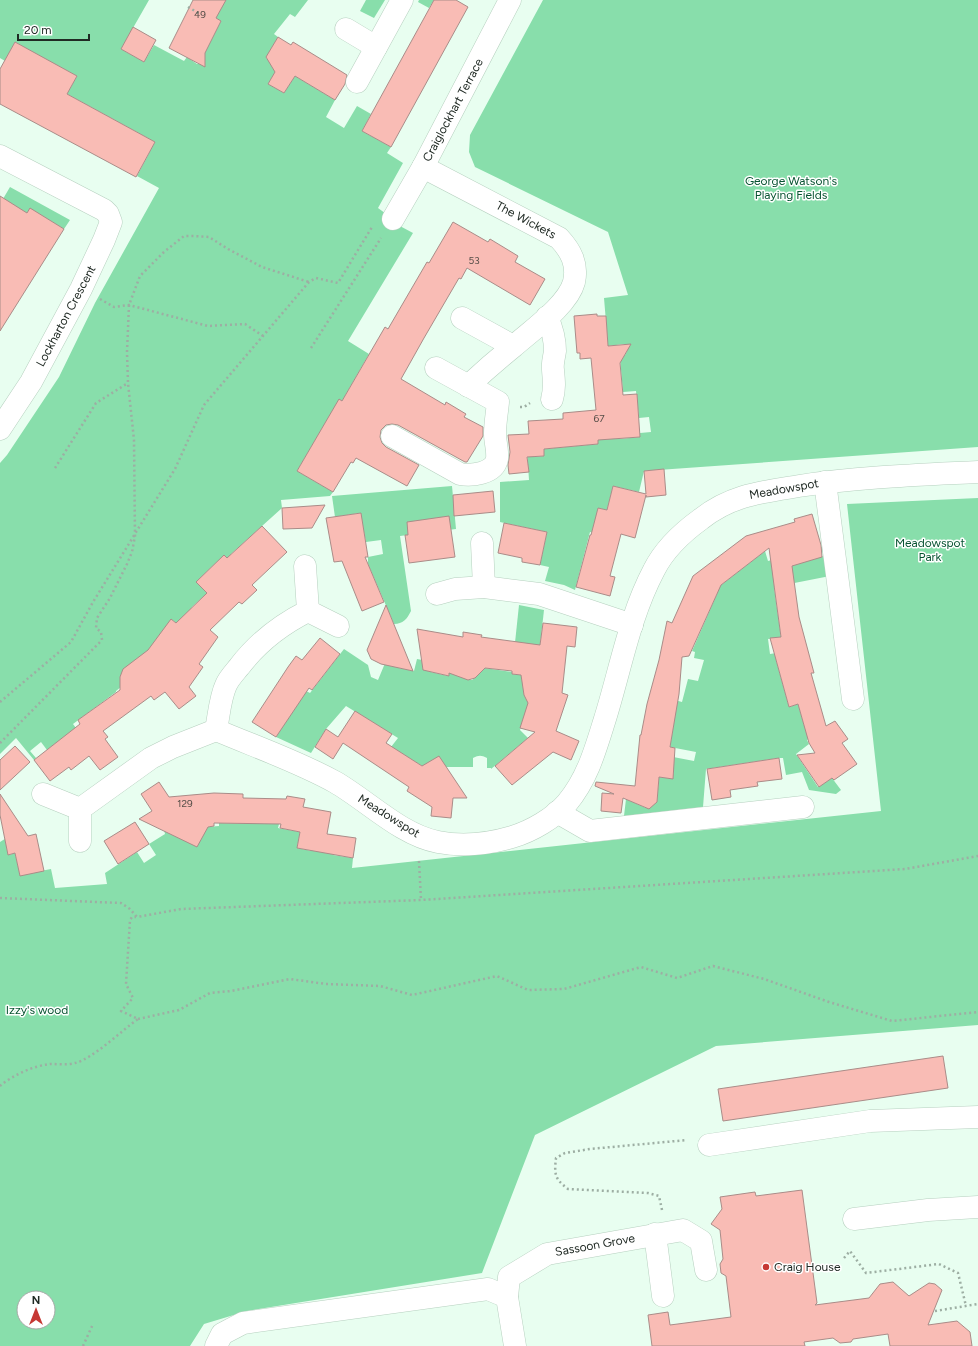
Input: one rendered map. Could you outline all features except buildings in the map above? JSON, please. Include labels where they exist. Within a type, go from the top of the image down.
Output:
[{"type":"street","points":[[356,82],[402,0]]},
{"type":"street","name":"Craiglockhart Terrace","points":[[393,219],[423,167],[510,0]]},
{"type":"street","points":[[346,29],[376,47]]},
{"type":"street","name":"Lockharton Crescent","points":[[0,156],[104,210],[111,222],[81,289],[31,382],[0,429]]},
{"type":"street","name":"The Wickets","points":[[423,167],[559,238],[569,249],[574,264],[574,282],[567,297],[547,317],[468,386]]},
{"type":"street","points":[[547,317],[552,329],[555,352],[553,369],[554,388],[552,399]]},
{"type":"street","points":[[462,318],[513,346]]},
{"type":"street","points":[[392,436],[460,474],[472,474],[485,471],[494,466],[497,457],[495,432],[498,402],[436,368]]},
{"type":"street","name":"Meadowspot","points":[[216,730],[310,769],[346,789],[381,814],[415,834],[429,840],[441,843],[476,845],[498,841],[517,835],[530,829],[557,812],[567,803],[586,774],[591,763],[610,703],[632,625],[654,569],[666,551],[682,534],[702,518],[734,500],[752,493],[862,478],[978,472]]},
{"type":"street","points":[[825,482],[853,699]]},
{"type":"street","points":[[482,543],[484,587]]},
{"type":"street","points":[[305,566],[308,611]]},
{"type":"street","points":[[437,594],[455,589],[484,587],[539,594],[632,625]]},
{"type":"street","points":[[308,611],[338,626]]},
{"type":"street","points":[[80,809],[151,758],[216,730],[226,684],[244,660],[267,636],[290,620],[308,611]]},
{"type":"street","points":[[44,794],[80,809]]},
{"type":"street","points":[[557,812],[590,831],[803,807]]},
{"type":"street","points":[[80,809],[80,841]]},
{"type":"street","points":[[709,1144],[870,1121],[978,1117]]},
{"type":"street","points":[[854,1219],[928,1210],[978,1207]]},
{"type":"street","name":"Sassoon Grove","points":[[515,1346],[507,1297],[509,1277],[547,1254],[682,1230],[701,1241],[706,1270]]},
{"type":"street","points":[[660,1234],[663,1296]]},
{"type":"street","points":[[216,1346],[222,1334],[243,1323],[488,1289],[507,1297]]},
{"type":"path","points":[[188,8],[200,14]]},
{"type":"path","points":[[0,702],[71,642],[93,602],[175,469],[204,405],[309,282],[316,278],[338,284],[382,211],[393,219],[311,348]]},
{"type":"path","points":[[0,743],[102,640],[101,632],[96,628],[97,618],[110,598],[132,552],[135,533],[134,440],[128,383],[127,352],[129,305],[140,276],[164,252],[184,236],[209,237],[262,267],[309,282]]},
{"type":"path","points":[[114,306],[129,305],[208,326],[245,324],[263,336]]},
{"type":"path","points":[[55,468],[96,403],[128,383]]},
{"type":"path","points":[[498,402],[521,407],[535,401],[544,402],[552,399]]},
{"type":"path","points":[[415,834],[419,861],[421,900]]},
{"type":"path","points":[[138,1019],[121,1011],[133,998],[126,984],[130,920],[132,917],[137,916],[182,909],[421,900],[905,869],[978,856]]},
{"type":"path","points":[[0,898],[121,903],[137,916]]},
{"type":"path","points":[[0,1086],[7,1080],[33,1068],[49,1064],[75,1063],[93,1054],[138,1019],[179,1010],[210,993],[231,991],[290,978],[326,984],[380,986],[412,995],[497,976],[528,990],[564,989],[641,967],[677,978],[713,966],[764,978],[829,1002],[892,1021],[978,1012]]},
{"type":"path","points":[[660,1234],[659,1196],[648,1193],[568,1189],[558,1181],[554,1171],[556,1158],[565,1153],[590,1149],[691,1139],[692,1146],[709,1144]]},
{"type":"path","points":[[844,1258],[850,1251],[866,1273],[939,1264],[958,1273],[966,1306]]},
{"type":"path","points":[[934,1310],[978,1304]]},
{"type":"path","points":[[83,1346],[93,1324]]},
{"type":"green space","points":[[0,0],[149,0],[121,49],[144,62],[154,45],[184,61],[187,57],[197,64],[200,64],[205,60],[204,54],[221,21],[202,11],[226,0],[308,0],[295,17],[290,14],[274,34],[278,37],[266,58],[279,66],[268,84],[284,93],[295,76],[335,100],[326,117],[344,128],[357,106],[371,114],[362,131],[391,147],[387,153],[403,163],[378,208],[393,219],[398,225],[413,233],[348,341],[369,354],[342,401],[339,400],[297,471],[333,492],[330,496],[281,500],[282,508],[231,554],[235,566],[224,555],[196,582],[207,593],[192,607],[183,628],[171,619],[169,646],[123,671],[120,677],[122,686],[116,692],[73,724],[76,728],[47,750],[41,742],[30,751],[36,758],[34,760],[16,738],[0,754],[0,463],[7,455],[59,377],[95,303],[159,188],[137,176],[155,142],[67,94],[77,76],[60,67],[50,85],[32,52],[15,42],[5,61],[0,58]]},
{"type":"green space","points":[[366,0],[385,0],[374,18],[360,11]]},
{"type":"green space","points":[[419,0],[434,0],[429,8],[418,2]]},
{"type":"green space","name":"George Watson's Playing Fields","points":[[543,0],[978,0],[978,447],[644,471],[639,492],[613,486],[607,510],[598,508],[595,523],[600,534],[590,532],[575,590],[564,585],[545,581],[549,567],[540,565],[547,532],[500,522],[500,482],[529,480],[527,450],[534,449],[534,457],[544,456],[544,449],[598,444],[598,436],[619,439],[640,437],[640,433],[651,432],[649,417],[639,418],[636,391],[623,392],[620,358],[609,356],[625,355],[627,351],[624,344],[608,346],[604,298],[628,295],[608,232],[475,167],[469,152],[470,135]]},
{"type":"green space","points":[[10,187],[70,220],[64,229],[30,209],[20,224],[0,204]]},
{"type":"green space","points":[[452,486],[456,529],[400,536],[411,611],[404,620],[400,623],[394,624],[368,564],[368,557],[383,554],[381,540],[366,542],[360,513],[335,517],[332,496]]},
{"type":"green space","points":[[978,498],[978,1025],[716,1046],[535,1135],[482,1273],[247,1311],[204,1324],[190,1346],[0,1346],[0,842],[11,835],[9,855],[15,853],[20,875],[51,869],[55,888],[107,884],[105,873],[137,852],[144,863],[156,855],[149,844],[165,834],[164,830],[219,826],[219,823],[279,824],[278,828],[300,832],[297,848],[312,851],[315,835],[335,838],[333,855],[353,858],[352,868],[881,811],[847,504]]},
{"type":"green space","points":[[825,546],[830,576],[774,587],[781,637],[768,639],[770,654],[783,652],[776,660],[789,707],[798,704],[804,725],[815,734],[807,740],[809,744],[796,754],[818,787],[832,778],[841,790],[836,794],[809,790],[802,772],[786,775],[783,758],[779,758],[706,769],[703,807],[624,816],[626,799],[646,808],[651,807],[654,801],[657,801],[659,777],[671,778],[673,775],[673,767],[668,756],[694,761],[696,752],[670,747],[674,722],[671,699],[682,702],[688,679],[698,681],[704,660],[694,658],[695,652],[692,651],[717,594],[712,592],[765,551],[768,561],[810,550],[813,559],[824,556],[821,547]]},
{"type":"green space","points":[[519,605],[544,610],[539,655],[514,652]]},
{"type":"green space","points":[[344,649],[368,665],[371,677],[378,680],[388,656],[399,668],[414,671],[417,659],[433,662],[431,672],[448,676],[451,666],[468,680],[472,680],[476,677],[478,667],[512,672],[512,674],[537,677],[520,730],[528,738],[491,769],[487,768],[487,758],[477,756],[473,758],[473,767],[445,767],[427,769],[391,747],[398,738],[346,706],[326,729],[311,753],[276,737],[306,691],[310,693]]},
{"type":"place","name":"Craig House","points":[[766,1267]]},
{"type":"park label","name":"Meadowspot Park","points":[[930,550]]},
{"type":"park label","name":"Izzy's wood","points":[[37,1010]]}]
